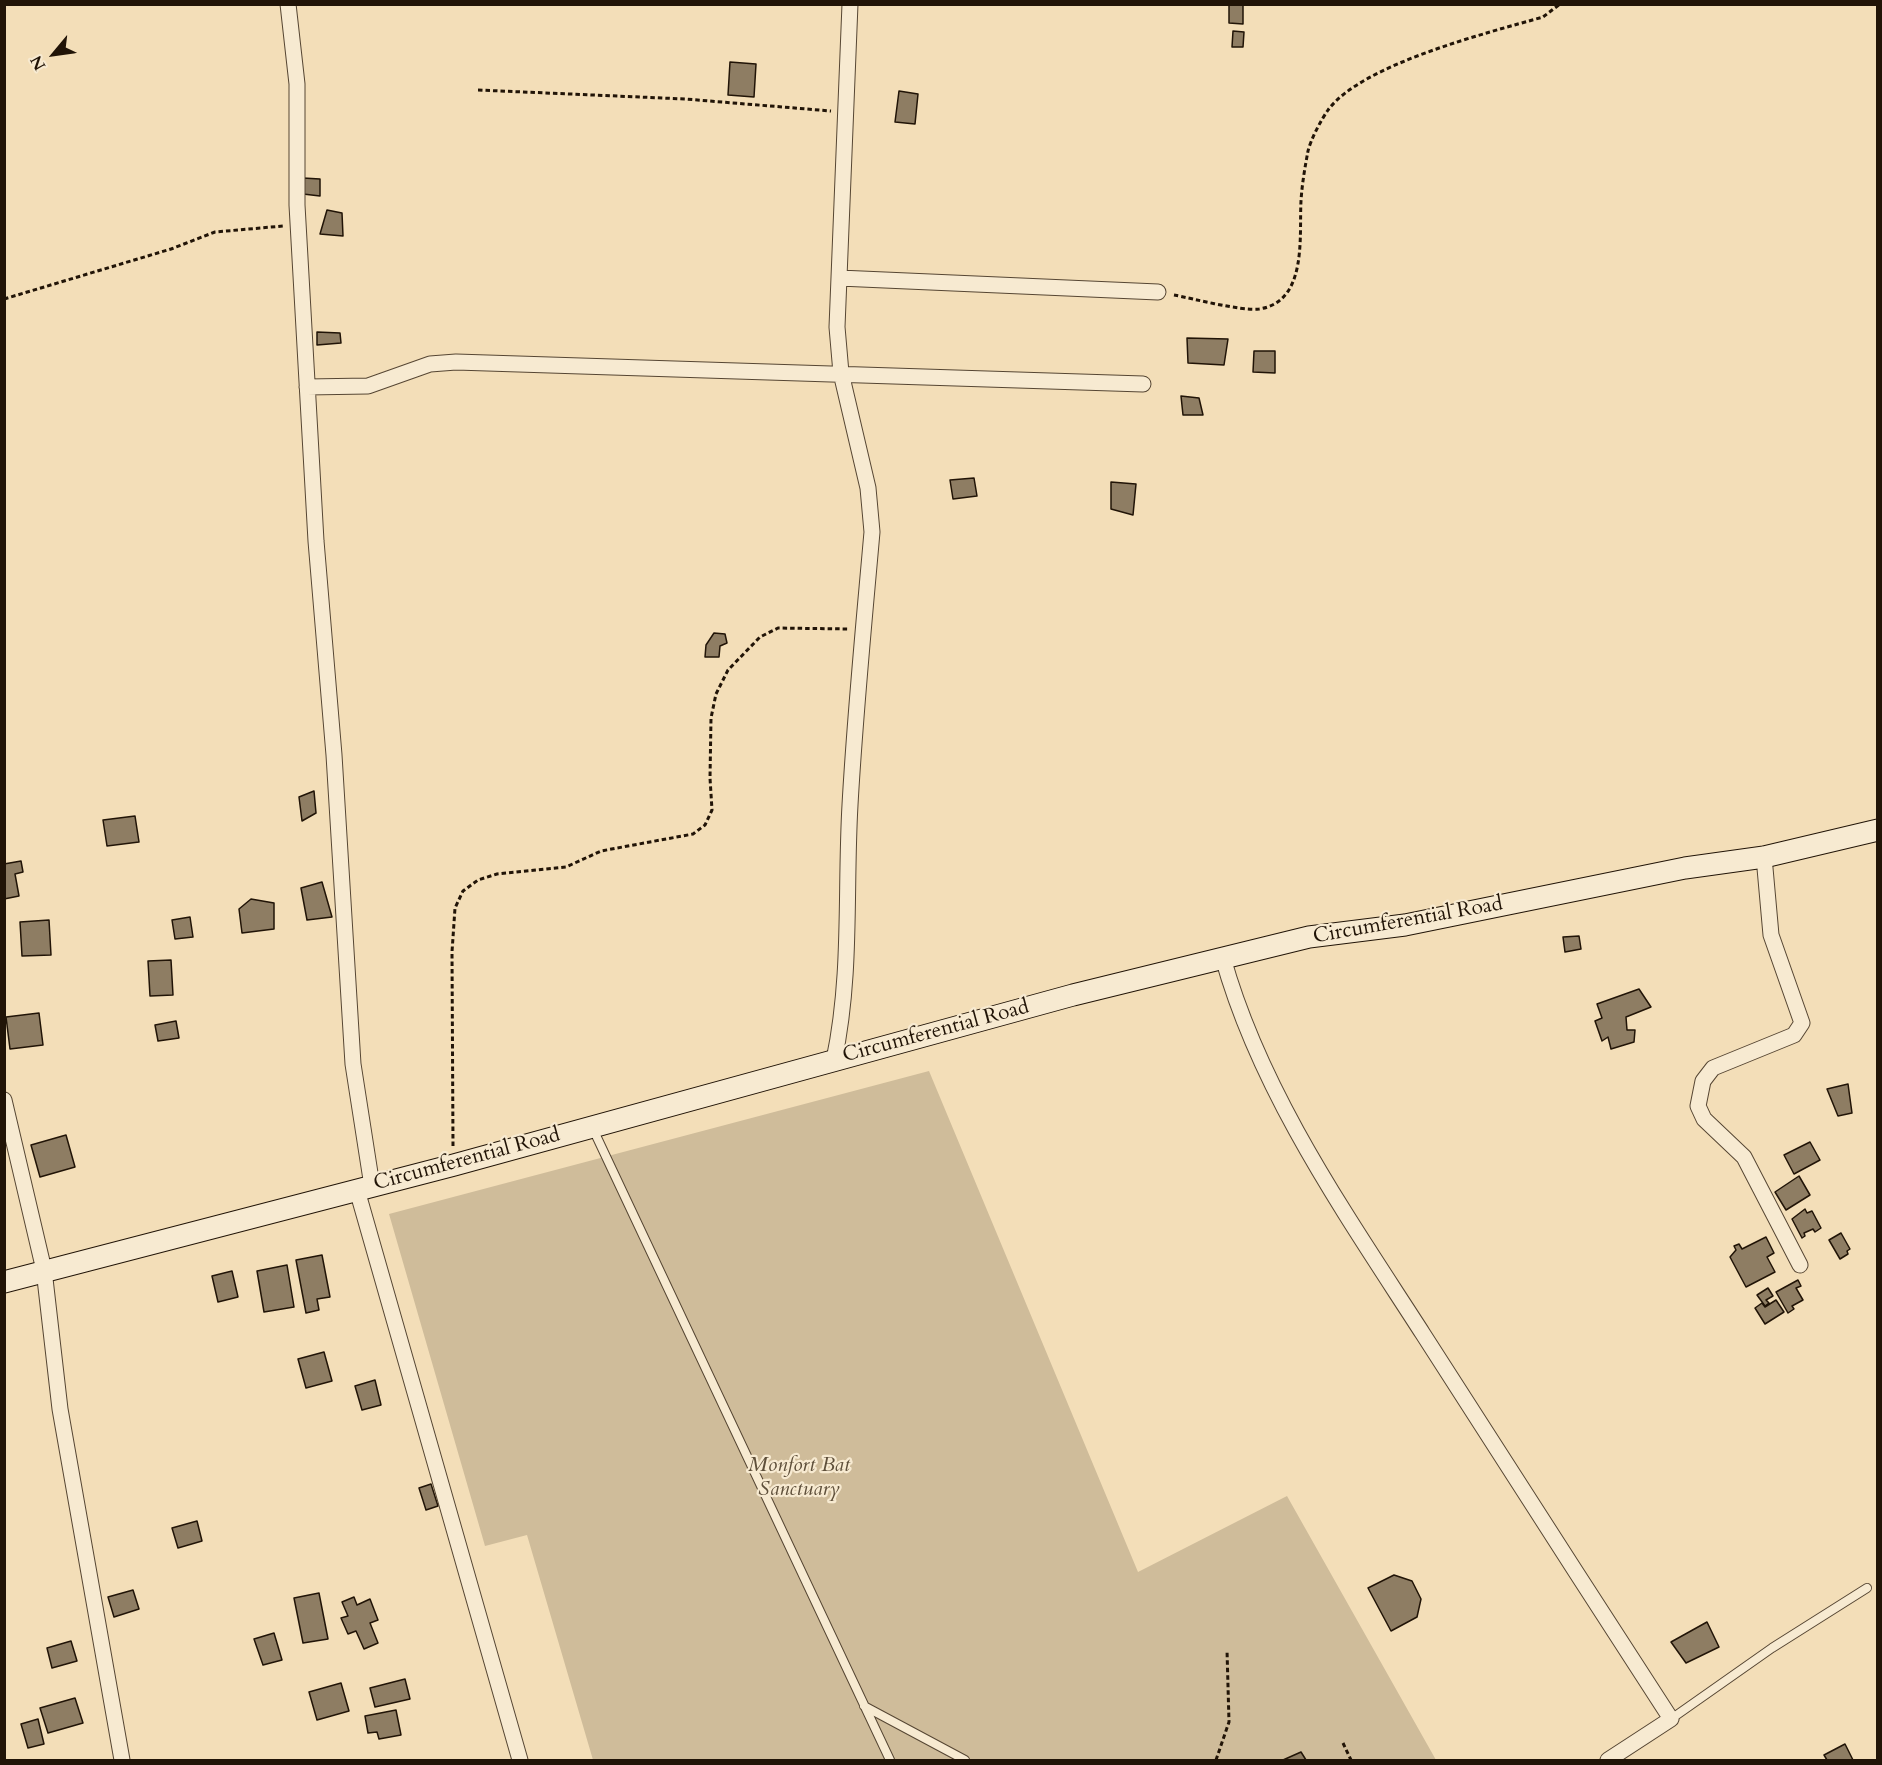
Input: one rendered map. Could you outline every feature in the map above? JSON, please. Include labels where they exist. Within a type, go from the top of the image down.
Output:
[{"type":"main road","name":"Circumferential Road","points":[[4,1282],[454,1165],[1073,995],[1223,958],[1309,938],[1405,925],[1685,868],[1764,857],[1878,830]]},
{"type":"street","points":[[288,4],[297,84],[298,226],[308,387],[353,1065],[365,1188],[520,1761]]},
{"type":"street","points":[[834,1060],[841,1026],[846,980],[850,807],[872,512],[841,373],[837,327],[850,4]]},
{"type":"street","points":[[839,278],[1158,292]]},
{"type":"street","points":[[308,387],[368,386],[430,364],[456,362],[1143,384]]},
{"type":"street","points":[[1764,857],[1771,935],[1802,1023],[1794,1035],[1713,1068],[1703,1081],[1698,1106],[1704,1119],[1744,1157],[1800,1265]]},
{"type":"street","points":[[1223,958],[1236,1003],[1299,1135],[1380,1268],[1671,1719],[1608,1761]]},
{"type":"street","points":[[4,1100],[44,1270],[60,1409],[122,1761]]},
{"type":"lane","points":[[592,1126],[890,1761]]},
{"type":"lane","points":[[1671,1719],[1755,1659],[1868,1588]]},
{"type":"lane","points":[[864,1706],[965,1761]]},
{"type":"path","points":[[1158,292],[1259,309],[1280,302],[1292,283],[1300,260],[1301,198],[1309,148],[1329,109],[1365,79],[1401,62],[1543,17],[1560,4]]},
{"type":"path","points":[[478,90],[685,99],[844,112]]},
{"type":"path","points":[[4,299],[171,249],[192,238],[215,232],[298,226]]},
{"type":"path","points":[[454,1165],[452,952],[455,908],[463,891],[478,880],[497,874],[566,867],[601,851],[693,834],[705,825],[712,810],[711,718],[716,693],[728,670],[760,637],[778,628],[863,630]]},
{"type":"path","points":[[1216,1761],[1229,1722],[1227,1650]]},
{"type":"path","points":[[1343,1743],[1351,1761]]},
{"type":"green space","name":"Monfort Bat Sanctuary","points":[[929,1071],[1138,1572],[1287,1496],[1436,1760],[593,1760],[527,1535],[485,1546],[389,1214]]},
{"type":"building","points":[[1229,4],[1243,4],[1243,24],[1229,23]]},
{"type":"building","points":[[1233,31],[1244,32],[1243,47],[1232,47]]},
{"type":"building","points":[[730,62],[756,64],[754,97],[728,95]]},
{"type":"building","points":[[899,91],[918,94],[915,124],[895,122]]},
{"type":"building","points":[[303,178],[320,179],[320,196],[303,194]]},
{"type":"building","points":[[327,210],[342,213],[343,236],[320,234]]},
{"type":"building","points":[[317,332],[340,333],[341,343],[317,345]]},
{"type":"building","points":[[1187,338],[1228,339],[1224,365],[1188,363]]},
{"type":"building","points":[[1254,351],[1275,351],[1275,373],[1253,372]]},
{"type":"building","points":[[1181,396],[1199,398],[1203,415],[1183,415]]},
{"type":"building","points":[[974,478],[977,496],[953,499],[950,480]]},
{"type":"building","points":[[1111,482],[1136,484],[1133,515],[1111,509]]},
{"type":"building","points":[[714,633],[725,634],[727,643],[720,646],[719,657],[705,657],[706,645]]},
{"type":"building","points":[[314,791],[316,813],[302,821],[299,797]]},
{"type":"building","points":[[135,816],[139,842],[107,846],[103,820]]},
{"type":"building","points":[[21,861],[23,872],[15,874],[19,896],[4,899],[4,864]]},
{"type":"building","points":[[322,882],[332,917],[307,920],[301,888]]},
{"type":"building","points":[[251,899],[274,903],[274,929],[242,933],[239,909]]},
{"type":"building","points":[[190,917],[193,937],[175,939],[172,920]]},
{"type":"building","points":[[49,920],[51,955],[22,956],[20,922]]},
{"type":"building","points":[[1579,936],[1581,949],[1565,952],[1563,937]]},
{"type":"building","points":[[171,960],[173,995],[150,996],[148,961]]},
{"type":"building","points":[[1639,989],[1651,1007],[1626,1017],[1627,1030],[1635,1030],[1634,1042],[1611,1049],[1608,1037],[1602,1041],[1595,1021],[1602,1018],[1597,1004]]},
{"type":"building","points":[[39,1013],[43,1045],[10,1049],[6,1017]]},
{"type":"building","points":[[176,1021],[179,1038],[158,1041],[155,1025]]},
{"type":"building","points":[[1848,1084],[1852,1113],[1838,1116],[1827,1089]]},
{"type":"building","points":[[66,1135],[75,1167],[40,1177],[31,1145]]},
{"type":"building","points":[[1810,1142],[1820,1160],[1794,1174],[1784,1155]]},
{"type":"building","points":[[1799,1176],[1810,1195],[1786,1210],[1775,1192]]},
{"type":"building","points":[[1805,1209],[1807,1213],[1812,1211],[1821,1228],[1815,1232],[1813,1229],[1804,1233],[1805,1236],[1802,1238],[1792,1219]]},
{"type":"building","points":[[1841,1233],[1850,1249],[1847,1251],[1848,1254],[1840,1259],[1829,1240]]},
{"type":"building","points":[[1766,1237],[1774,1253],[1767,1257],[1775,1272],[1746,1287],[1730,1257],[1736,1250],[1734,1246],[1739,1244],[1742,1249]]},
{"type":"building","points":[[322,1255],[330,1297],[317,1299],[319,1310],[306,1313],[296,1260]]},
{"type":"building","points":[[287,1265],[294,1307],[264,1312],[257,1271]]},
{"type":"building","points":[[232,1271],[238,1297],[218,1302],[212,1276]]},
{"type":"building","points":[[1798,1280],[1801,1286],[1796,1288],[1803,1300],[1792,1306],[1794,1309],[1788,1313],[1776,1292]]},
{"type":"building","points":[[1768,1288],[1773,1296],[1766,1300],[1769,1303],[1765,1306],[1757,1295]]},
{"type":"building","points":[[1776,1300],[1784,1312],[1765,1324],[1755,1308],[1762,1303],[1765,1307]]},
{"type":"building","points":[[324,1352],[332,1381],[306,1388],[298,1359]]},
{"type":"building","points":[[375,1380],[381,1405],[362,1410],[355,1386]]},
{"type":"building","points":[[431,1484],[438,1506],[426,1510],[419,1488]]},
{"type":"building","points":[[197,1521],[202,1541],[178,1548],[172,1528]]},
{"type":"building","points":[[1394,1575],[1412,1581],[1421,1599],[1417,1617],[1391,1631],[1368,1588]]},
{"type":"building","points":[[133,1590],[139,1609],[114,1617],[108,1597]]},
{"type":"building","points":[[319,1593],[328,1639],[303,1643],[294,1598]]},
{"type":"building","points":[[354,1597],[357,1605],[370,1599],[378,1620],[370,1623],[378,1643],[364,1649],[356,1631],[348,1634],[341,1618],[348,1616],[342,1602]]},
{"type":"building","points":[[1707,1622],[1719,1647],[1686,1663],[1671,1642]]},
{"type":"building","points":[[274,1633],[282,1660],[263,1665],[254,1639]]},
{"type":"building","points":[[71,1641],[77,1661],[52,1668],[47,1648]]},
{"type":"building","points":[[405,1679],[410,1699],[375,1707],[370,1688]]},
{"type":"building","points":[[341,1683],[349,1711],[317,1720],[309,1692]]},
{"type":"building","points":[[75,1698],[83,1723],[48,1733],[40,1708]]},
{"type":"building","points":[[396,1710],[401,1735],[379,1739],[377,1732],[368,1733],[365,1716]]},
{"type":"building","points":[[38,1719],[44,1744],[28,1748],[21,1724]]},
{"type":"building","points":[[1845,1744],[1853,1760],[1827,1760],[1824,1755]]},
{"type":"building","points":[[1301,1752],[1306,1760],[1283,1760]]}]
